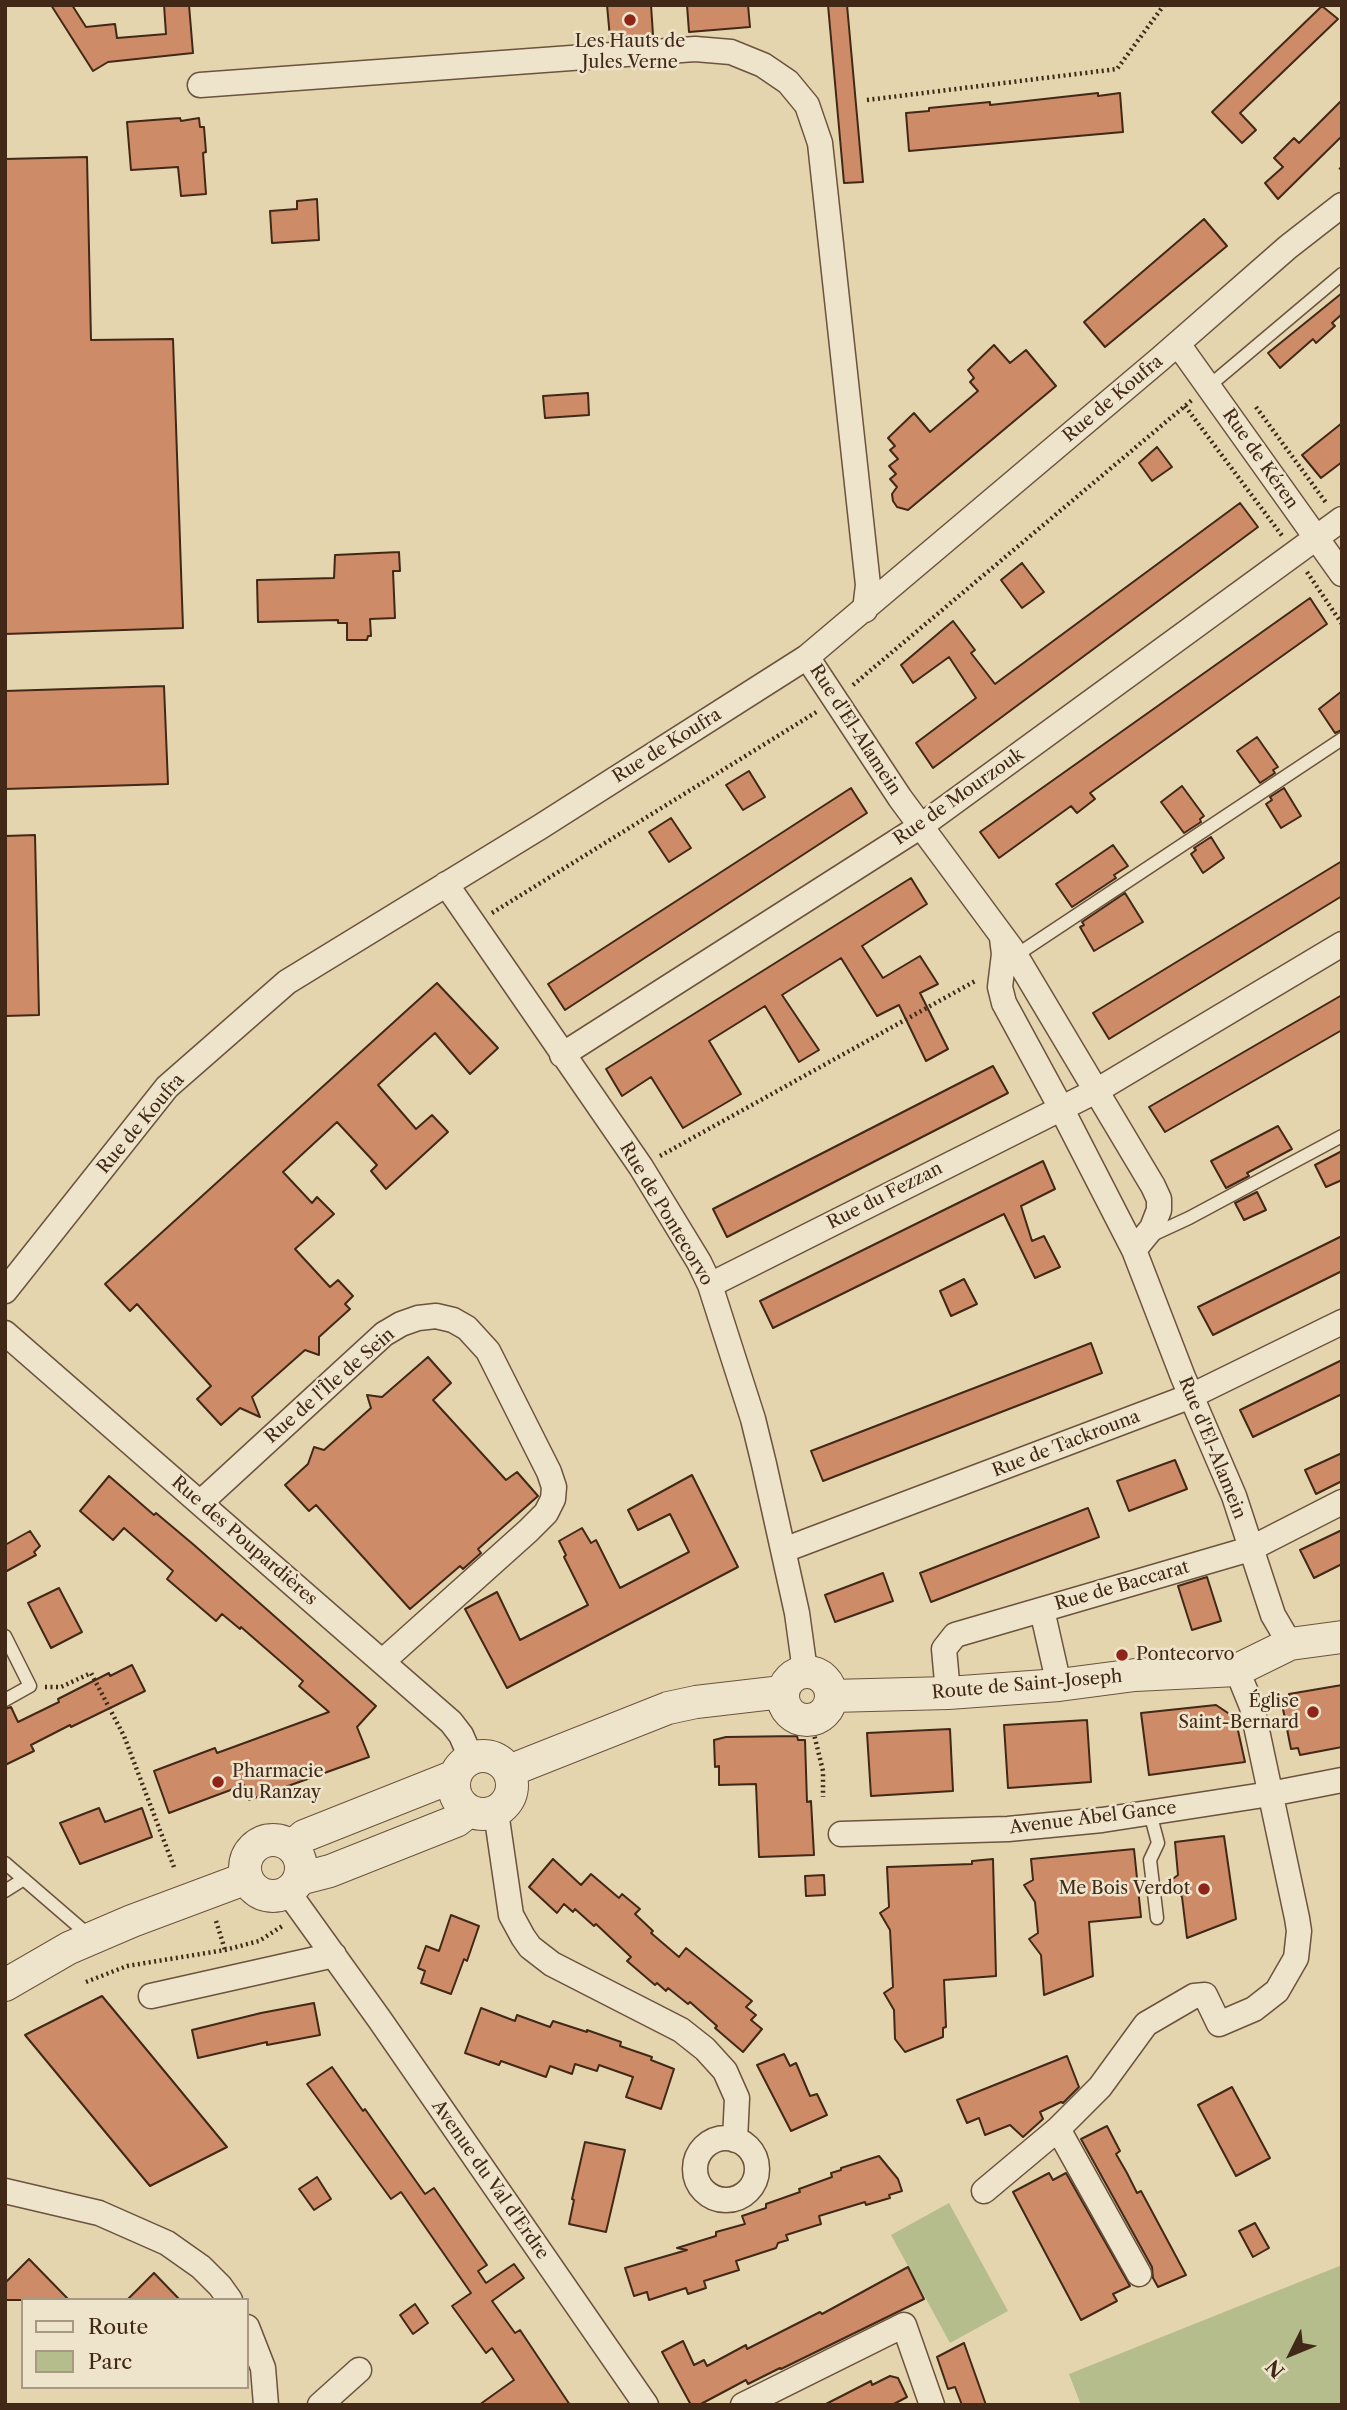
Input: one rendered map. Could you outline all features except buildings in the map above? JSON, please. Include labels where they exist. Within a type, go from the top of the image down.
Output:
[{"type":"street","points":[[200,85],[695,49],[731,52],[763,65],[788,82],[807,105],[820,143],[868,585],[865,610]]},
{"type":"street","name":"Rue de Koufra","points":[[5,1291],[167,1087],[287,982],[551,820],[807,657],[1178,344],[1288,247],[1342,205]]},
{"type":"street","name":"Rue de Kéren","points":[[1178,344],[1342,575]]},
{"type":"street","name":"Rue de Mourzouk","points":[[562,1055],[921,826],[1317,538],[1337,516]]},
{"type":"street","name":"Rue d'El-Alamein","points":[[807,657],[921,826],[1009,947],[1159,1199],[1160,1210],[1152,1228],[1140,1244]]},
{"type":"street","name":"Rue de Pontecorvo","points":[[446,884],[641,1167],[699,1262],[710,1285],[753,1419],[784,1550],[805,1671]]},
{"type":"street","points":[[1061,1108],[1096,1091],[1342,944]]},
{"type":"street","name":"Rue d'El-Alamein","points":[[1009,947],[1004,954],[1001,976],[1004,1003],[1140,1244],[1191,1396],[1234,1496],[1273,1615],[1290,1644]]},
{"type":"street","name":"Rue du Fezzan","points":[[710,1285],[1061,1108]]},
{"type":"street","name":"Rue de l'Île de Sein","points":[[200,1503],[384,1334],[409,1321],[436,1316],[453,1320],[476,1335],[488,1351],[549,1472],[554,1487],[553,1499],[546,1513],[528,1531],[383,1661]]},
{"type":"street","name":"Rue de Tackrouna","points":[[784,1550],[1191,1396],[1342,1322]]},
{"type":"street","name":"Rue des Poupardières","points":[[5,1333],[451,1722],[461,1735],[463,1767]]},
{"type":"street","name":"Rue de Baccarat","points":[[948,1693],[944,1649],[955,1635],[1250,1549],[1342,1502]]},
{"type":"street","points":[[1042,1610],[1059,1685]]},
{"type":"street","name":"Route de Saint-Joseph","points":[[832,1696],[948,1693],[1059,1685],[1135,1675],[1237,1670],[1290,1644],[1342,1637]]},
{"type":"street","points":[[984,2191],[1058,2129],[1100,2087],[1140,2030],[1151,2019],[1194,1996],[1205,1995],[1219,2024],[1265,2003],[1286,1979],[1296,1958],[1299,1931],[1252,1707],[1237,1670]]},
{"type":"street","points":[[805,1671],[822,1676],[829,1685],[832,1696],[826,1711],[818,1718],[807,1720],[797,1718],[789,1712],[783,1703],[782,1692],[790,1678],[805,1671]]},
{"type":"street","points":[[509,1771],[668,1709],[696,1702],[782,1692]]},
{"type":"street","points":[[292,1847],[303,1836],[485,1755],[500,1760],[509,1771],[512,1787],[508,1801],[293,1885],[272,1896],[257,1890],[247,1878],[246,1860],[257,1844],[275,1839],[292,1847],[301,1862],[293,1885]]},
{"type":"street","points":[[463,1767],[454,1789],[459,1802],[482,1811]]},
{"type":"street","name":"Avenue Abel Gance","points":[[841,1834],[1008,1829],[1150,1813],[1342,1780]]},
{"type":"street","points":[[482,1811],[510,1915],[530,1947],[552,1964],[681,2030],[705,2049],[725,2071],[737,2098],[735,2140]]},
{"type":"street","points":[[5,1985],[69,1948],[247,1878]]},
{"type":"street","name":"Avenue du Val d'Erdre","points":[[293,1885],[334,1955],[646,2405]]},
{"type":"street","points":[[151,1996],[334,1955]]},
{"type":"street","points":[[1058,2129],[1139,2274]]},
{"type":"street","points":[[5,2191],[99,2213],[167,2243],[201,2267],[229,2298]]},
{"type":"street","points":[[743,2405],[904,2325],[932,2405]]},
{"type":"street","points":[[248,2329],[262,2368],[266,2405]]},
{"type":"street","points":[[320,2405],[359,2370]]},
{"type":"lane","points":[[1209,386],[1342,274]]},
{"type":"lane","points":[[1009,947],[1342,739]]},
{"type":"lane","points":[[1140,1244],[1342,1136]]},
{"type":"lane","points":[[5,1636],[30,1686],[5,1700]]},
{"type":"lane","points":[[1150,1813],[1158,1843],[1150,1860],[1157,1919]]},
{"type":"lane","points":[[6,1865],[92,1938]]},
{"type":"lane","points":[[5,1891],[24,1878]]},
{"type":"path","points":[[867,100],[1117,69],[1164,5]]},
{"type":"path","name":"Rue de Kéren","points":[[1252,402],[1337,516]]},
{"type":"path","name":"Rue de Kéren","points":[[836,700],[1185,405],[1286,540]]},
{"type":"path","points":[[1304,569],[1342,624]]},
{"type":"path","points":[[473,924],[836,700]]},
{"type":"path","points":[[641,1167],[969,983],[1001,976]]},
{"type":"path","points":[[30,1686],[61,1687],[91,1673],[124,1736],[174,1867]]},
{"type":"path","points":[[812,1726],[822,1771],[823,1797]]},
{"type":"path","points":[[216,1921],[225,1950]]},
{"type":"path","points":[[86,1982],[127,1966],[225,1950],[259,1941],[284,1924]]},
{"type":"green space","points":[[949,2203],[1008,2311],[950,2343],[891,2235]]},
{"type":"green space","points":[[1342,2265],[1342,2405],[1081,2405],[1069,2374]]},
{"type":"place","name":"Les Hauts de Jules Verne","points":[[630,20]]},
{"type":"place","name":"Pontecorvo","points":[[1122,1655]]},
{"type":"place","name":"Église Saint-Bernard","points":[[1313,1712]]},
{"type":"place","name":"Pharmacie du Ranzay","points":[[218,1782]]},
{"type":"place","name":"Me Bois Verdot","points":[[1204,1889]]}]
